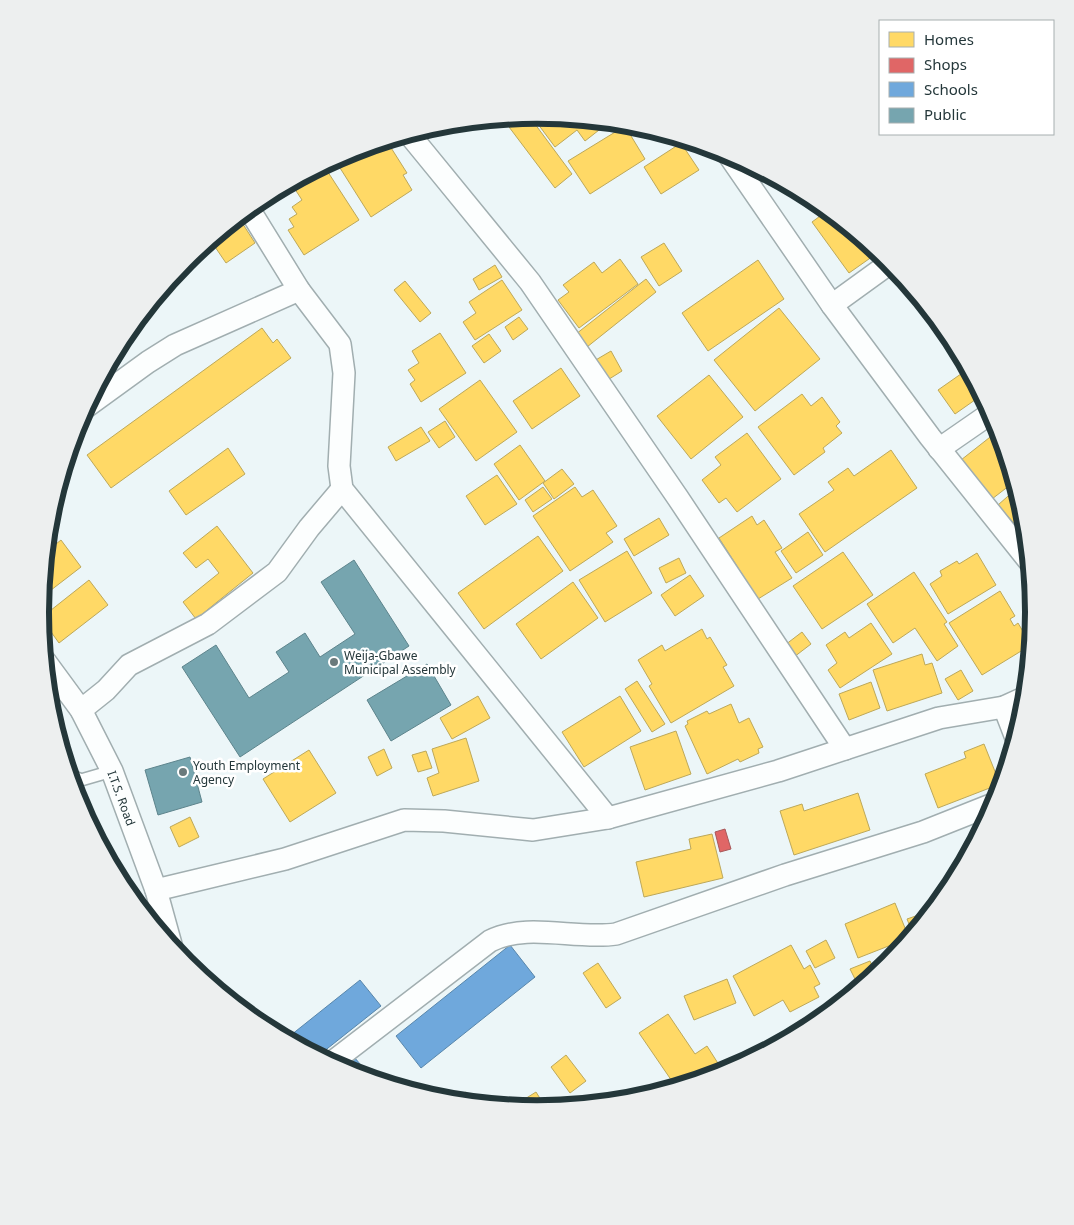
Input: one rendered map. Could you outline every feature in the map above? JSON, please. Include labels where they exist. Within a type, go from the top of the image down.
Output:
[{"type":"street","points":[[414,140],[530,282],[678,498],[845,749]]},
{"type":"street","points":[[737,167],[832,305],[939,449],[1021,551]]},
{"type":"street","points":[[253,216],[299,290],[340,344],[344,374],[339,466],[342,489],[608,818]]},
{"type":"street","points":[[832,305],[883,268]]},
{"type":"street","points":[[99,398],[175,345],[299,290]]},
{"type":"street","points":[[939,449],[984,418]]},
{"type":"street","points":[[81,710],[106,690],[130,664],[208,624],[278,572],[309,528],[342,489]]},
{"type":"street","name":"I.T.S. Road","points":[[53,671],[81,710],[112,770],[156,890],[167,931]]},
{"type":"street","points":[[156,890],[285,859],[404,820],[444,820],[533,830],[608,818],[778,771],[938,718],[1004,707],[1017,701]]},
{"type":"street","points":[[1004,707],[1012,727]]},
{"type":"street","points":[[338,1058],[490,941],[502,935],[516,932],[595,937],[616,934],[785,875],[923,832],[984,808]]},
{"type":"lane","points":[[79,779],[81,780],[112,770]]},
{"type":"building: Homes","points":[[535,124],[572,174],[555,188],[507,125]]},
{"type":"building: Homes","points":[[538,124],[601,128],[585,141],[577,130],[555,147]]},
{"type":"building: Homes","points":[[617,131],[630,134],[645,159],[590,194],[568,161]]},
{"type":"building: Homes","points":[[678,145],[684,147],[699,170],[661,194],[644,167]]},
{"type":"building: Homes","points":[[391,147],[407,173],[403,175],[412,190],[371,217],[339,166]]},
{"type":"building: Homes","points":[[328,172],[359,220],[304,255],[288,230],[294,227],[289,219],[297,214],[292,207],[302,200],[295,189]]},
{"type":"building: Homes","points":[[821,216],[872,257],[849,273],[812,222]]},
{"type":"building: Homes","points":[[242,223],[255,243],[226,263],[214,246]]},
{"type":"building: Homes","points":[[664,243],[682,271],[659,286],[641,257]]},
{"type":"building: Homes","points":[[620,259],[638,284],[579,328],[558,300],[569,292],[563,285],[594,262],[602,273]]},
{"type":"building: Homes","points":[[758,260],[784,299],[708,351],[682,313]]},
{"type":"building: Homes","points":[[495,265],[502,277],[479,290],[473,279]]},
{"type":"building: Homes","points":[[646,279],[656,292],[587,347],[576,334]]},
{"type":"building: Homes","points":[[502,280],[522,310],[475,340],[463,322],[476,313],[469,302]]},
{"type":"building: Homes","points":[[405,281],[431,313],[420,322],[394,290]]},
{"type":"building: Homes","points":[[779,308],[820,359],[755,411],[714,360]]},
{"type":"building: Homes","points":[[519,317],[528,329],[513,340],[505,327]]},
{"type":"building: Homes","points":[[262,328],[273,343],[277,339],[291,358],[111,488],[87,455]]},
{"type":"building: Homes","points":[[440,333],[466,373],[421,402],[410,384],[415,380],[408,370],[419,363],[412,351]]},
{"type":"building: Homes","points":[[489,334],[501,351],[484,363],[472,346]]},
{"type":"building: Homes","points":[[611,351],[622,371],[606,381],[594,361]]},
{"type":"building: Homes","points":[[561,368],[580,396],[532,429],[513,401]]},
{"type":"building: Homes","points":[[963,373],[976,399],[955,414],[938,390]]},
{"type":"building: Homes","points":[[709,375],[743,417],[691,459],[657,416]]},
{"type":"building: Homes","points":[[480,380],[517,432],[476,461],[439,409]]},
{"type":"building: Homes","points":[[802,394],[811,406],[822,397],[840,422],[836,426],[842,433],[823,448],[825,452],[794,475],[758,427]]},
{"type":"building: Homes","points":[[445,421],[455,437],[439,448],[428,432]]},
{"type":"building: Homes","points":[[421,427],[430,441],[396,461],[388,447]]},
{"type":"building: Homes","points":[[747,433],[781,479],[737,512],[726,498],[719,503],[702,480],[721,465],[715,457]]},
{"type":"building: Homes","points":[[992,436],[1009,486],[992,499],[961,460]]},
{"type":"building: Homes","points":[[520,445],[545,481],[519,500],[494,464]]},
{"type":"building: Homes","points":[[228,448],[245,474],[186,515],[169,491]]},
{"type":"building: Homes","points":[[891,450],[917,488],[825,552],[799,514],[834,490],[828,482],[848,468],[854,476]]},
{"type":"building: Homes","points":[[562,469],[574,484],[554,499],[543,483]]},
{"type":"building: Homes","points":[[497,475],[517,504],[485,525],[466,496]]},
{"type":"building: Homes","points":[[543,487],[552,499],[533,512],[525,500]]},
{"type":"building: Homes","points":[[575,487],[582,497],[593,490],[617,526],[606,533],[613,542],[570,571],[533,516]]},
{"type":"building: Homes","points":[[1011,494],[1018,527],[998,505]]},
{"type":"building: Homes","points":[[752,516],[757,525],[764,520],[782,548],[775,552],[792,578],[758,599],[719,538]]},
{"type":"building: Homes","points":[[659,518],[669,535],[634,556],[624,539]]},
{"type":"building: Homes","points":[[217,526],[253,573],[196,619],[183,602],[219,573],[208,559],[196,568],[183,553]]},
{"type":"building: Homes","points":[[808,532],[823,555],[796,573],[781,551]]},
{"type":"building: Homes","points":[[538,536],[563,571],[484,629],[458,593]]},
{"type":"building: Homes","points":[[61,540],[81,567],[50,591],[50,581],[53,546]]},
{"type":"building: Homes","points":[[627,551],[652,593],[605,622],[579,580]]},
{"type":"building: Homes","points":[[843,552],[873,595],[822,629],[793,586]]},
{"type":"building: Homes","points":[[977,553],[996,585],[948,614],[930,584],[942,576],[940,571],[957,561],[959,564]]},
{"type":"building: Homes","points":[[679,558],[686,573],[666,583],[659,568]]},
{"type":"building: Homes","points":[[914,572],[947,622],[944,624],[958,646],[937,661],[915,628],[893,643],[867,604]]},
{"type":"building: Homes","points":[[690,575],[704,596],[675,616],[661,595]]},
{"type":"building: Homes","points":[[89,580],[108,605],[59,643],[50,630],[49,612]]},
{"type":"building: Homes","points":[[573,582],[598,618],[541,659],[516,624]]},
{"type":"building: Homes","points":[[1000,591],[1015,616],[1010,619],[1014,626],[1018,623],[1024,634],[1023,650],[982,675],[949,623]]},
{"type":"building: Homes","points":[[871,623],[892,654],[840,688],[828,670],[837,663],[826,645],[845,632],[849,638]]},
{"type":"building: Homes","points":[[702,629],[707,639],[710,637],[727,665],[723,667],[734,686],[671,723],[649,686],[652,684],[638,660],[662,645],[665,651]]},
{"type":"building: Homes","points":[[802,632],[811,644],[794,657],[785,645]]},
{"type":"building: Homes","points":[[922,654],[925,665],[932,663],[942,693],[887,711],[873,670]]},
{"type":"building: Homes","points":[[961,670],[973,691],[958,700],[945,679]]},
{"type":"building: Homes","points":[[637,681],[665,724],[652,732],[625,689]]},
{"type":"building: Homes","points":[[871,682],[880,708],[849,720],[839,694]]},
{"type":"building: Homes","points":[[478,696],[490,718],[452,739],[440,718]]},
{"type":"building: Homes","points":[[620,696],[641,731],[584,767],[562,732]]},
{"type":"building: Homes","points":[[731,704],[739,723],[749,718],[763,747],[758,749],[759,753],[740,762],[738,759],[707,774],[685,726],[688,724],[687,721],[707,711],[709,714]]},
{"type":"building: Homes","points":[[676,731],[691,774],[645,790],[630,747]]},
{"type":"building: Homes","points":[[466,738],[479,781],[433,796],[427,778],[439,773],[432,749]]},
{"type":"building: Homes","points":[[984,744],[997,776],[992,787],[938,808],[925,774],[966,758],[964,752]]},
{"type":"building: Homes","points":[[384,749],[392,768],[377,776],[368,757]]},
{"type":"building: Homes","points":[[309,750],[336,793],[290,822],[263,779]]},
{"type":"building: Homes","points":[[426,751],[432,768],[418,772],[412,755]]},
{"type":"building: Homes","points":[[858,793],[870,830],[794,855],[780,811],[802,804],[804,811]]},
{"type":"building: Homes","points":[[190,817],[199,837],[179,847],[170,827]]},
{"type":"building: Homes","points":[[712,834],[723,878],[644,897],[636,862],[691,849],[689,839]]},
{"type":"building: Homes","points":[[895,903],[906,931],[895,943],[858,958],[845,924]]},
{"type":"building: Homes","points":[[920,914],[910,927],[907,919]]},
{"type":"building: Homes","points":[[826,940],[835,958],[815,968],[806,951]]},
{"type":"building: Homes","points":[[791,945],[804,969],[810,965],[820,984],[814,987],[819,997],[790,1012],[783,1000],[754,1016],[733,976]]},
{"type":"building: Homes","points":[[870,961],[873,967],[856,982],[850,969]]},
{"type":"building: Homes","points":[[598,963],[621,998],[606,1008],[583,973]]},
{"type":"building: Homes","points":[[727,979],[736,1003],[694,1020],[684,996]]},
{"type":"building: Homes","points":[[668,1014],[695,1054],[707,1046],[720,1066],[672,1081],[639,1033]]},
{"type":"building: Homes","points":[[566,1055],[586,1081],[570,1093],[551,1067]]},
{"type":"building: Homes","points":[[536,1092],[542,1101],[537,1101],[522,1101]]},
{"type":"building: Shops","points":[[725,829],[731,849],[720,852],[715,832]]},
{"type":"building: Schools","points":[[510,945],[535,977],[421,1068],[396,1036]]},
{"type":"building: Schools","points":[[360,980],[381,1006],[324,1051],[292,1034]]},
{"type":"building: Schools","points":[[354,1057],[365,1069],[350,1064],[347,1063]]},
{"type":"building: Public","name":"Weija-Gbawe Municipal Assembly","points":[[354,560],[409,646],[240,757],[182,667],[216,645],[249,698],[289,672],[276,652],[305,633],[320,657],[355,634],[321,582]]},
{"type":"building: Public","points":[[427,664],[451,705],[391,741],[367,700]]},
{"type":"building: Public","points":[[190,757],[202,802],[158,815],[145,770]]},
{"type":"place","name":"Weija-Gbawe Municipal Assembly","points":[[334,662]]},
{"type":"place","name":"Youth Employment Agency","points":[[183,772]]}]
